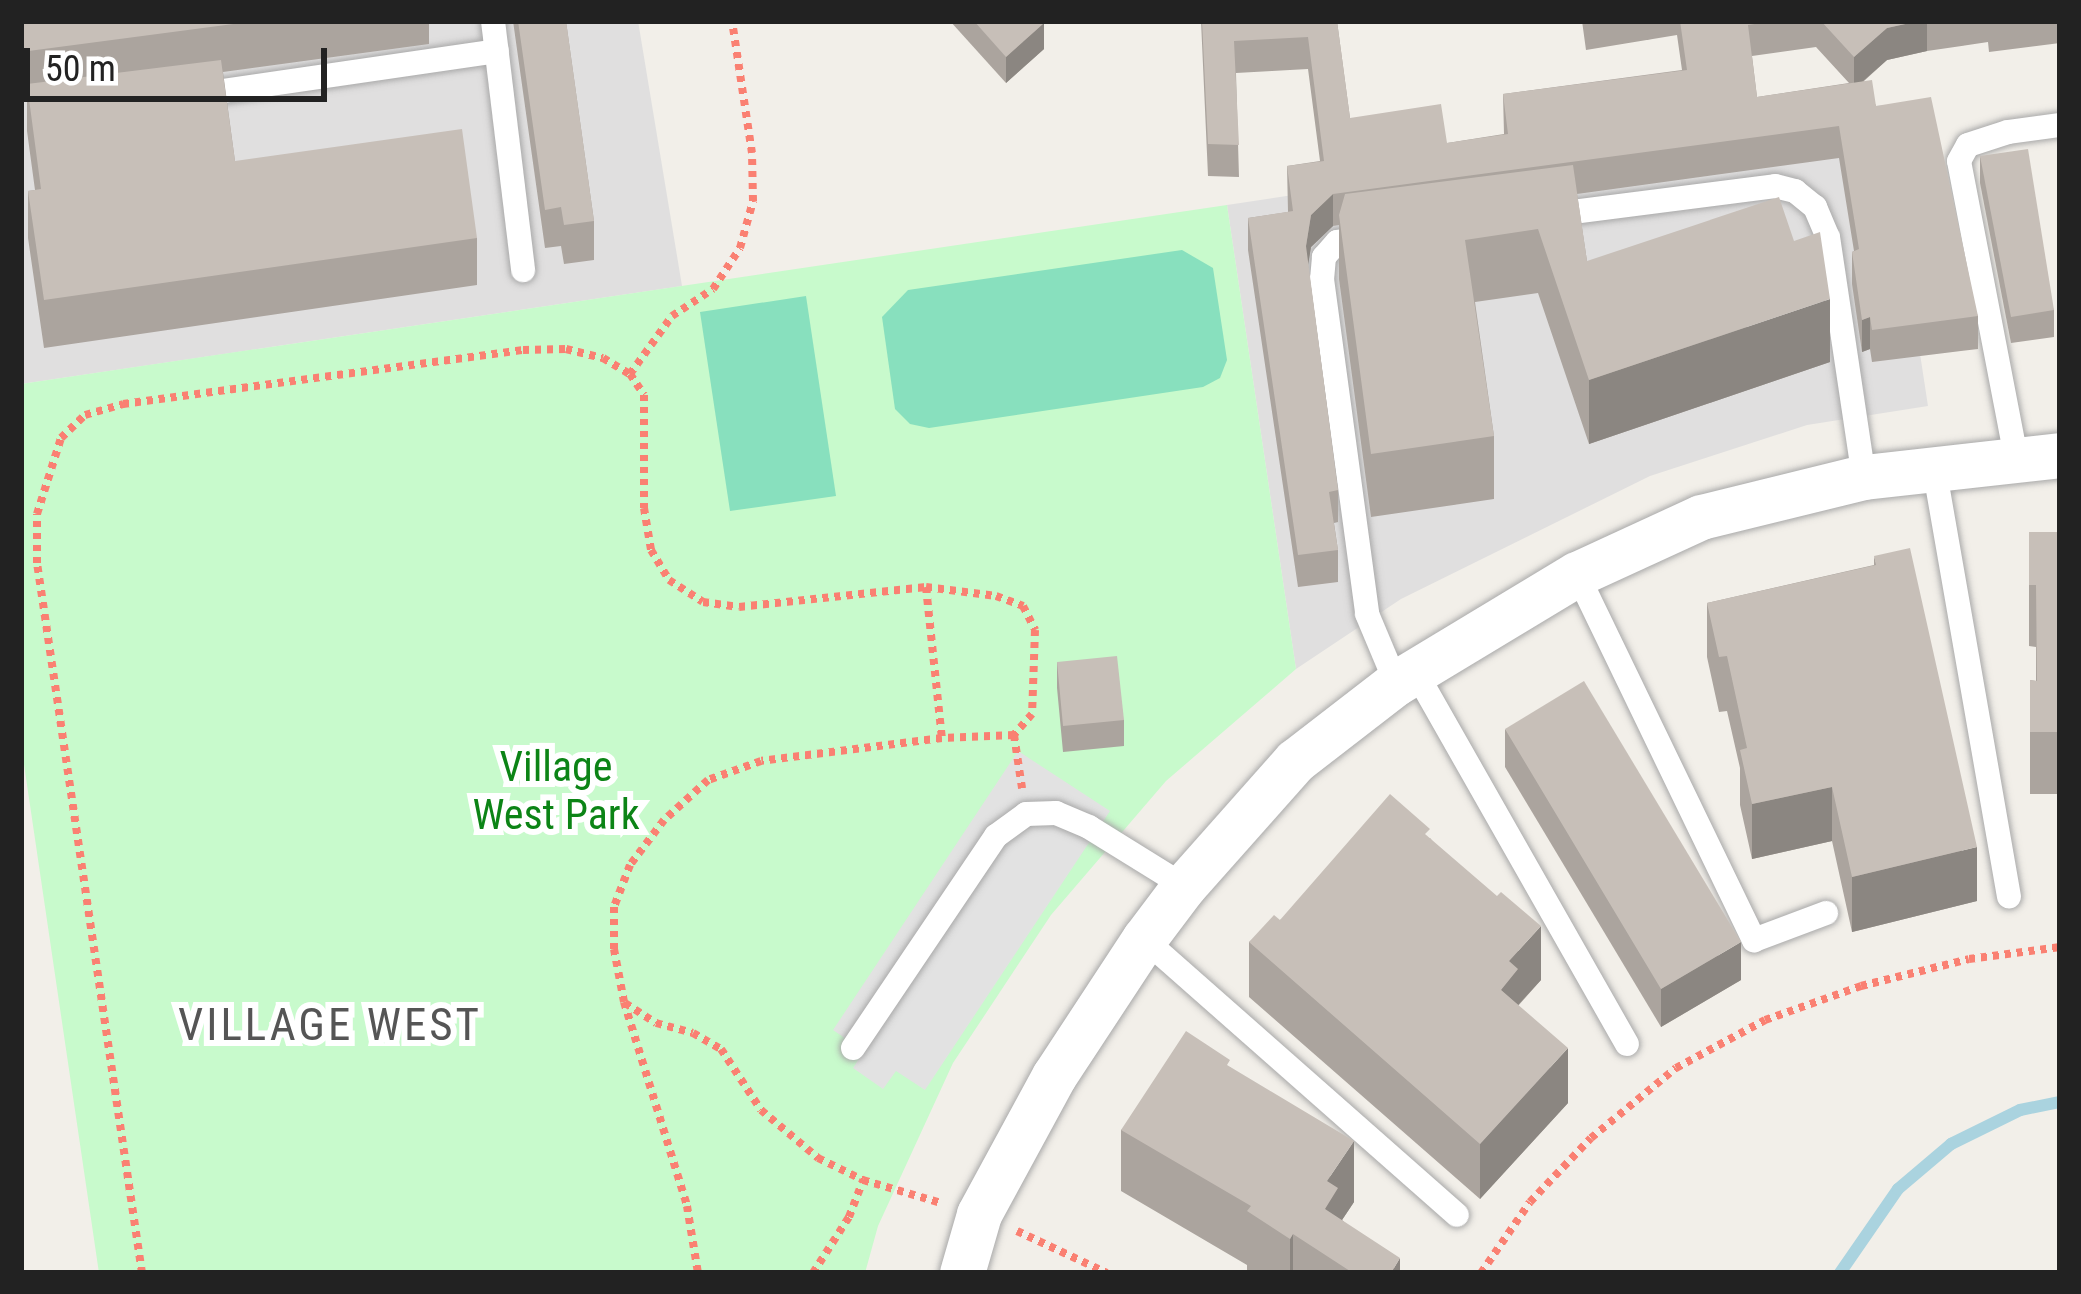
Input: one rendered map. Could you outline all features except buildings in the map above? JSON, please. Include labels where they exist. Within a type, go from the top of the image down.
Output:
[{"type":"street","points":[[962,1273],[980,1214],[1054,1076],[1184,886],[1294,761],[1405,677],[1577,574],[1701,518],[1864,477],[2038,456]]},
{"type":"lane","points":[[493,21],[524,270]]},
{"type":"lane","points":[[173,98],[497,51]]},
{"type":"lane","points":[[2038,456],[1959,161],[1968,145],[2008,132],[2060,125]]},
{"type":"lane","points":[[1521,218],[1774,186],[1795,191],[1815,207],[1828,237],[1864,477]]},
{"type":"lane","points":[[1406,233],[1337,242],[1324,257],[1322,279],[1367,614],[1627,1044]]},
{"type":"lane","points":[[1934,467],[2008,897]]},
{"type":"lane","points":[[1577,574],[1754,940],[1826,913]]},
{"type":"lane","points":[[853,1048],[996,836],[1026,814],[1056,813],[1089,827],[1184,886]]},
{"type":"lane","points":[[1144,939],[1457,1215]]},
{"type":"path","points":[[630,374],[672,316],[713,289],[740,248],[753,201],[753,169],[732,21]]},
{"type":"path","points":[[142,1273],[37,563],[37,514],[61,438],[86,416],[123,404],[523,350],[566,350],[603,358],[630,374],[644,395],[649,418],[644,508],[651,550],[669,580],[703,602],[740,607],[926,587],[996,596],[1023,606],[1035,630],[1032,714],[1014,735],[942,738],[761,761],[708,780],[664,820],[630,865],[614,907],[614,949],[624,1002],[668,1135],[698,1273]]},
{"type":"path","points":[[926,587],[942,738]]},
{"type":"path","points":[[1014,735],[1026,814]]},
{"type":"path","points":[[1481,1273],[1545,1186],[1591,1138],[1676,1068],[1765,1020],[1861,986],[1969,959],[2060,947]]},
{"type":"path","points":[[624,1002],[656,1023],[692,1033],[721,1049],[761,1110],[786,1134],[862,1180],[980,1214],[1107,1273]]},
{"type":"path","points":[[813,1273],[849,1217],[862,1180]]},
{"type":"shaded area","points":[[21,21],[638,21],[682,286],[21,384]]},
{"type":"shaded area","points":[[1882,105],[1928,406],[1807,425],[1650,476],[1401,599],[1296,669],[1227,205]]},
{"type":"shaded area","points":[[1018,751],[1110,811],[925,1090],[896,1071],[883,1089],[853,1068],[864,1051],[833,1030]]},
{"type":"green space","name":"Village West Park","points":[[1227,205],[1296,669],[1166,781],[1051,915],[953,1063],[878,1226],[865,1273],[99,1273],[21,744],[21,384]]},
{"type":"green space","points":[[1182,250],[1213,268],[1227,360],[1220,378],[1203,387],[929,428],[910,424],[895,409],[882,317],[908,290]]},
{"type":"green space","points":[[806,296],[836,496],[730,511],[700,312]]},
{"type":"waterway","points":[[1840,1273],[1898,1189],[1951,1144],[2020,1110],[2060,1102]]},
{"type":"district","name":"VILLAGE WEST","points":[[330,1025]]}]
